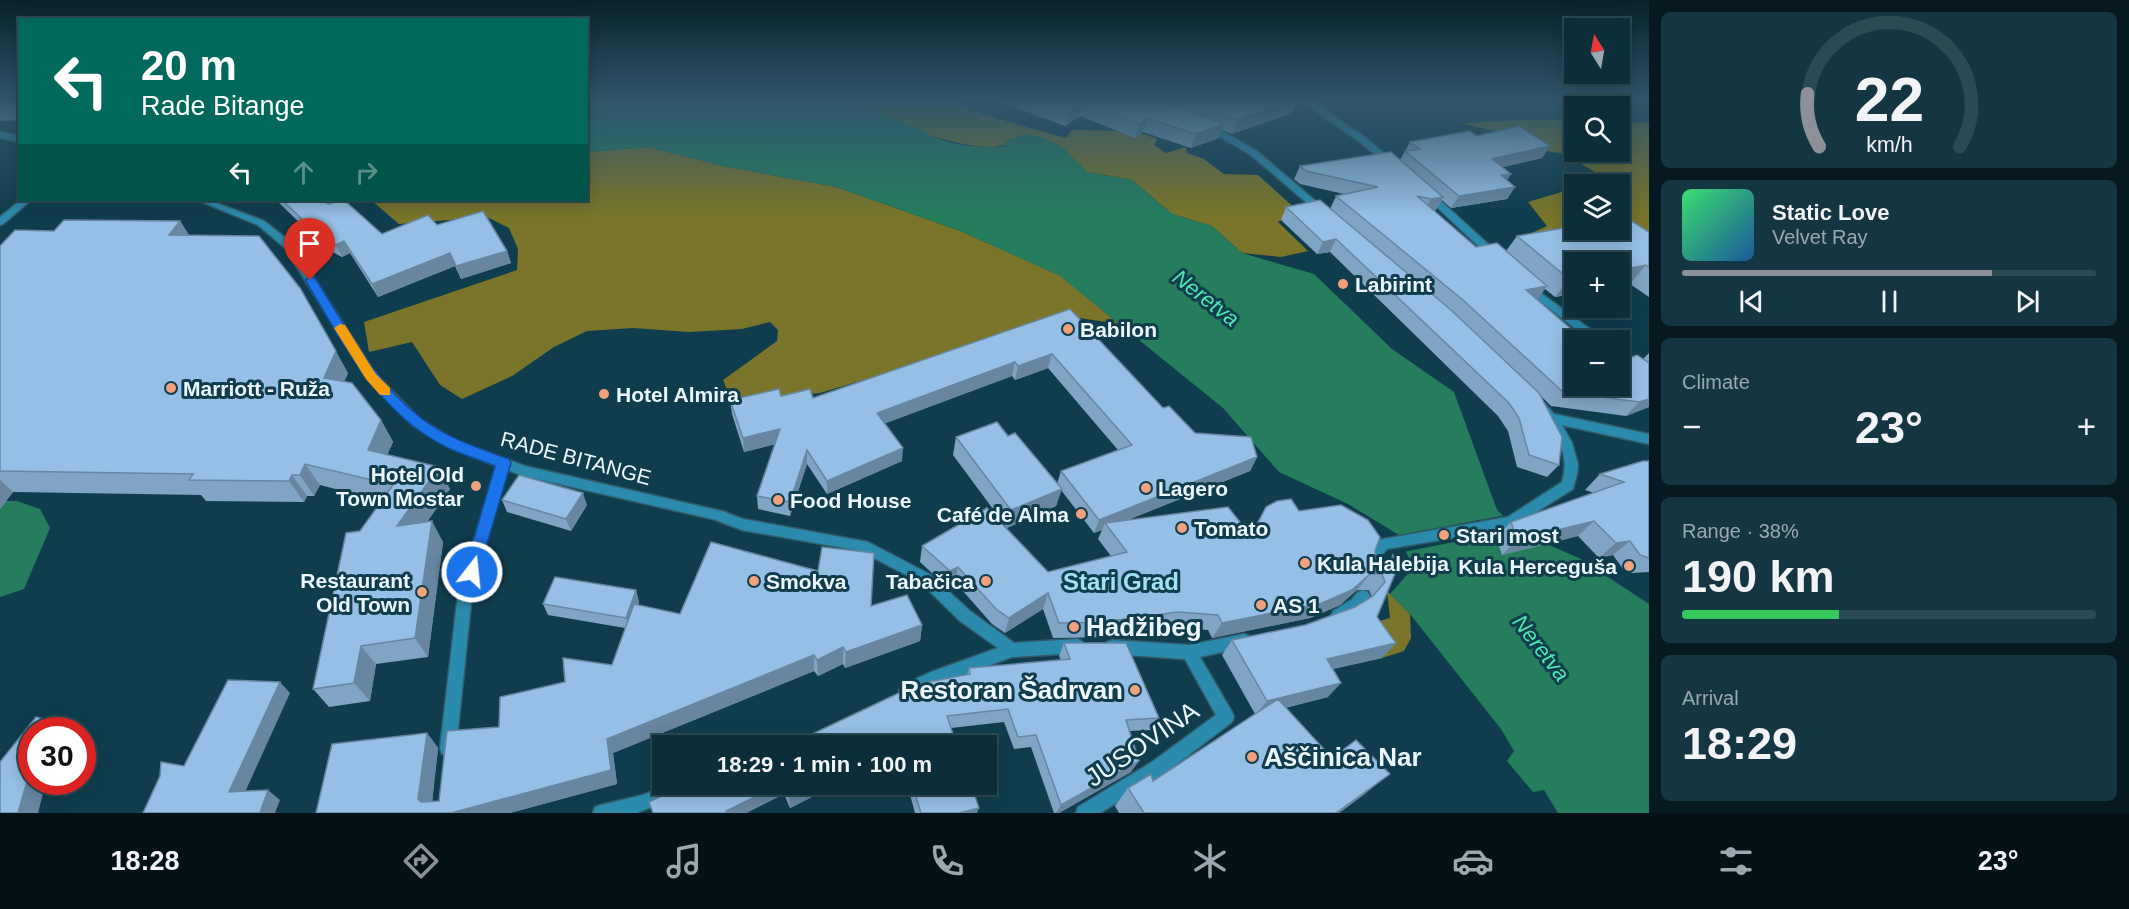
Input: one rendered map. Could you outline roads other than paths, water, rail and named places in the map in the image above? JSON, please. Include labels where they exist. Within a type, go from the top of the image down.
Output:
[{"type":"street","points":[[1233,140],[1254,153],[1332,220]]},
{"type":"street","points":[[1363,140],[1399,170]]},
{"type":"street","points":[[1417,185],[1504,265]]},
{"type":"street","points":[[0,222],[25,201]]},
{"type":"street","name":"RADE BITANGE","points":[[205,201],[261,223],[288,245],[371,376],[416,422],[453,444],[524,471],[721,516],[742,524],[863,546],[926,579],[965,616],[1012,650]]},
{"type":"street","points":[[1522,281],[1584,330]]},
{"type":"street","points":[[1630,365],[1649,379]]},
{"type":"street","points":[[1371,573],[1375,554],[1383,544],[1511,522],[1565,488],[1571,477],[1569,452],[1562,433],[1552,418],[1535,401]]},
{"type":"street","points":[[1552,418],[1649,439]]},
{"type":"street","points":[[446,767],[465,594],[504,463]]},
{"type":"street","points":[[1321,623],[1346,612],[1363,596]]},
{"type":"street","points":[[891,698],[931,679],[1012,650],[1094,646],[1189,652],[1261,637]]},
{"type":"street","name":"JUSOVINA","points":[[1084,813],[1158,768],[1226,717],[1189,652]]},
{"type":"street","points":[[601,813],[641,808],[668,795]]},
{"type":"water","name":"Neretva","points":[[588,140],[942,140],[983,147],[1004,146],[1007,140],[1046,140],[1062,147],[1087,172],[1132,180],[1172,214],[1212,226],[1242,253],[1314,274],[1392,349],[1454,392],[1497,510],[1521,533],[1579,558],[1649,604],[1649,813],[1558,813],[1544,790],[1533,792],[1507,761],[1514,751],[1501,729],[1410,614],[1390,594],[1413,568],[1399,535],[1348,504],[1279,472],[1223,408],[1060,276],[963,232],[837,187],[728,167],[648,147],[588,152]]},
{"type":"waterway","points":[[0,528],[17,528],[0,568]]},
{"type":"place","name":"Labirint","points":[[1343,284]]},
{"type":"place","name":"Babilon","points":[[1068,329]]},
{"type":"place","name":"Marriott - Ruža","points":[[171,388]]},
{"type":"place","name":"Hotel Almira","points":[[604,394]]},
{"type":"place","name":"Hotel Old Town Mostar","points":[[476,486]]},
{"type":"place","name":"Lagero","points":[[1146,488]]},
{"type":"place","name":"Food House","points":[[778,500]]},
{"type":"place","name":"Café de Alma","points":[[1081,514]]},
{"type":"place","name":"Tomato","points":[[1182,528]]},
{"type":"place","name":"Stari most","points":[[1444,535]]},
{"type":"place","name":"Kula Halebija","points":[[1305,563]]},
{"type":"place","name":"Kula Herceguša","points":[[1629,566]]},
{"type":"place","name":"Smokva","points":[[754,581]]},
{"type":"place","name":"Tabačica","points":[[986,581]]},
{"type":"place","name":"Restaurant Old Town","points":[[422,592]]},
{"type":"place","name":"AS 1","points":[[1261,605]]},
{"type":"place","name":"Hadžibeg","points":[[1074,627]]},
{"type":"place","name":"Restoran Šadrvan","points":[[1135,690]]},
{"type":"place","name":"Aščinica Nar","points":[[1252,757]]},
{"type":"district","name":"Stari Grad","points":[[1121,581]]}]
